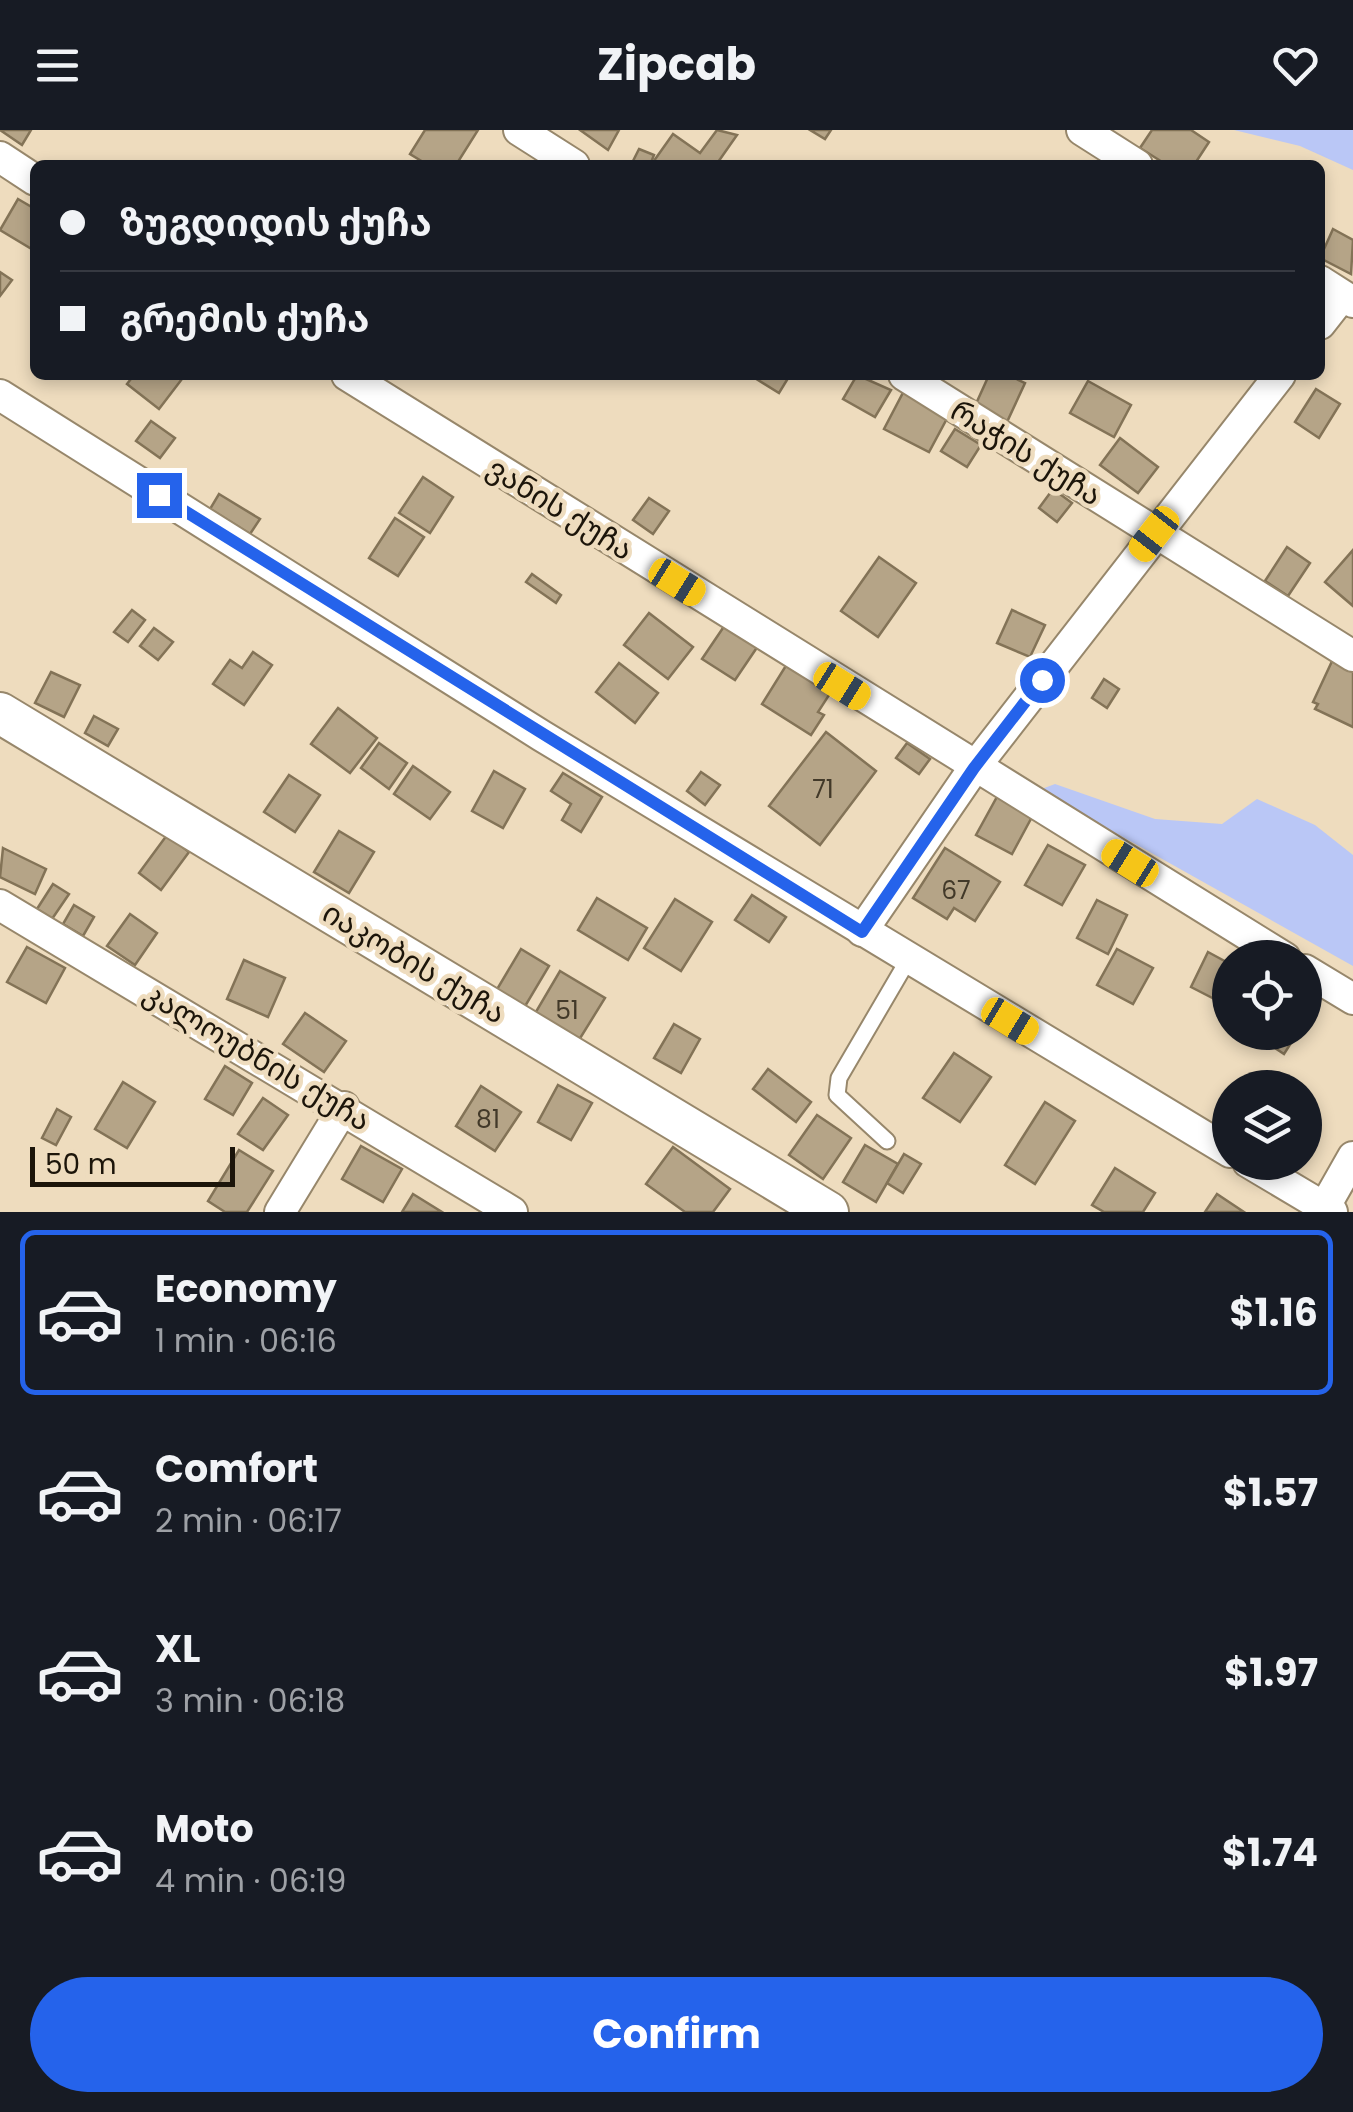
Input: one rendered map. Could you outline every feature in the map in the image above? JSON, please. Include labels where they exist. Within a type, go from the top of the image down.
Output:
[{"type":"street","points":[[519,130],[566,160]]},
{"type":"street","points":[[1082,130],[1129,160]]},
{"type":"street","points":[[1325,315],[1338,293]]},
{"type":"street","name":"ვანის ქუჩა","points":[[355,380],[1256,940]]},
{"type":"street","name":"რაჭის ქუჩა","points":[[912,380],[1353,656]]},
{"type":"street","points":[[862,932],[974,768],[1276,380]]},
{"type":"street","points":[[0,396],[862,932],[1212,1141]]},
{"type":"street","name":"იაკობის ქუჩა","points":[[0,714],[828,1212]]},
{"type":"street","name":"კალოუბნის ქუჩა","points":[[0,906],[344,1107],[512,1212]]},
{"type":"street","points":[[1322,980],[1353,999]]},
{"type":"street","points":[[280,1212],[344,1107]]},
{"type":"street","points":[[1278,1180],[1328,1210],[1353,1157]]},
{"type":"lane","points":[[887,1140],[837,1095],[840,1078],[908,960]]},
{"type":"shaded area","points":[[1234,130],[1353,130],[1353,170],[1300,146]]},
{"type":"shaded area","points":[[1055,784],[1155,819],[1222,824],[1257,799],[1315,825],[1353,855],[1353,966],[1322,949],[1322,940],[1307,940],[1039,790]]},
{"type":"building","points":[[0,130],[31,130],[22,145]]},
{"type":"building","points":[[425,130],[478,130],[459,160],[420,160],[410,154]]},
{"type":"building","points":[[580,130],[619,130],[608,150]]},
{"type":"building","points":[[717,130],[737,135],[720,160],[655,160],[673,134],[700,153]]},
{"type":"building","points":[[810,130],[831,130],[825,139]]},
{"type":"building","points":[[1152,130],[1191,130],[1209,142],[1197,160],[1159,160],[1140,148]]},
{"type":"building","points":[[639,149],[654,155],[652,160],[634,160]]},
{"type":"building","points":[[18,199],[30,206],[30,248],[0,230]]},
{"type":"building","points":[[1333,229],[1353,240],[1351,274],[1325,261],[1325,247]]},
{"type":"building","points":[[0,272],[12,280],[0,296]]},
{"type":"building","points":[[130,380],[181,380],[159,409],[127,384]]},
{"type":"building","points":[[758,380],[787,380],[779,393]]},
{"type":"building","points":[[854,380],[868,380],[891,390],[875,417],[843,399]]},
{"type":"building","points":[[987,380],[1025,383],[1007,422],[975,406]]},
{"type":"building","points":[[1088,381],[1131,405],[1114,437],[1070,413]]},
{"type":"building","points":[[906,387],[951,411],[929,452],[884,429]]},
{"type":"building","points":[[1316,389],[1340,404],[1319,438],[1295,422]]},
{"type":"building","points":[[151,421],[175,438],[160,458],[136,441]]},
{"type":"building","points":[[955,429],[981,445],[967,467],[941,451]]},
{"type":"building","points":[[1120,438],[1158,467],[1138,493],[1100,465]]},
{"type":"building","points":[[423,477],[453,497],[430,533],[399,513]]},
{"type":"building","points":[[1053,489],[1072,503],[1057,522],[1039,508]]},
{"type":"building","points":[[219,494],[260,519],[250,534],[210,509]]},
{"type":"building","points":[[649,498],[669,511],[653,534],[633,520]]},
{"type":"building","points":[[395,518],[424,537],[398,576],[369,558]]},
{"type":"building","points":[[1287,547],[1310,563],[1288,596],[1265,581]]},
{"type":"building","points":[[1353,550],[1353,606],[1325,582]]},
{"type":"building","points":[[879,557],[916,583],[878,637],[841,611]]},
{"type":"building","points":[[532,574],[561,595],[556,603],[526,582]]},
{"type":"building","points":[[132,610],[145,620],[128,642],[114,632]]},
{"type":"building","points":[[1012,610],[1045,625],[1030,657],[997,643]]},
{"type":"building","points":[[649,613],[693,647],[668,679],[624,645]]},
{"type":"building","points":[[727,622],[760,643],[735,680],[702,659]]},
{"type":"building","points":[[154,628],[173,642],[158,660],[140,646]]},
{"type":"building","points":[[253,652],[272,665],[244,705],[213,684],[230,660],[242,668]]},
{"type":"building","points":[[1334,657],[1353,666],[1353,727],[1315,709],[1318,704],[1313,702]]},
{"type":"building","points":[[619,663],[658,693],[635,723],[596,692]]},
{"type":"building","points":[[787,664],[831,692],[818,712],[824,715],[811,735],[762,704]]},
{"type":"building","points":[[51,672],[80,685],[64,717],[35,703]]},
{"type":"building","points":[[1104,679],[1119,689],[1107,708],[1092,698]]},
{"type":"building","points":[[338,708],[377,738],[350,773],[311,744]]},
{"type":"building","points":[[94,716],[118,729],[108,746],[85,733]]},
{"type":"building","points":[[826,732],[876,771],[820,845],[769,806]]},
{"type":"building","points":[[379,743],[407,763],[389,789],[361,768]]},
{"type":"building","points":[[907,743],[930,759],[919,774],[896,758]]},
{"type":"building","points":[[413,766],[450,792],[430,819],[394,794]]},
{"type":"building","points":[[494,771],[525,789],[503,828],[472,811]]},
{"type":"building","points":[[701,772],[720,785],[705,805],[687,791]]},
{"type":"building","points":[[563,773],[602,797],[581,832],[562,820],[571,804],[551,791]]},
{"type":"building","points":[[289,775],[320,795],[295,832],[264,812]]},
{"type":"building","points":[[998,795],[1033,815],[1012,854],[976,835]]},
{"type":"building","points":[[339,831],[374,852],[349,893],[314,872]]},
{"type":"building","points":[[167,835],[189,852],[161,890],[139,873]]},
{"type":"building","points":[[1048,845],[1085,865],[1062,905],[1025,885]]},
{"type":"building","points":[[3,848],[46,869],[35,894],[0,877]]},
{"type":"building","points":[[945,848],[1000,882],[975,921],[954,908],[947,919],[913,898]]},
{"type":"building","points":[[53,884],[69,894],[52,919],[37,909]]},
{"type":"building","points":[[752,895],[786,917],[769,942],[735,920]]},
{"type":"building","points":[[597,898],[647,928],[628,960],[578,930]]},
{"type":"building","points":[[675,899],[712,922],[681,971],[644,948]]},
{"type":"building","points":[[1097,900],[1127,915],[1108,954],[1077,938]]},
{"type":"building","points":[[74,905],[94,917],[83,936],[63,924]]},
{"type":"building","points":[[130,914],[157,933],[135,965],[107,946]]},
{"type":"building","points":[[27,947],[65,968],[46,1003],[7,982]]},
{"type":"building","points":[[521,949],[549,966],[521,1013],[493,996]]},
{"type":"building","points":[[1117,949],[1153,968],[1133,1004],[1097,985]]},
{"type":"building","points":[[1208,952],[1212,954],[1212,998],[1191,987]]},
{"type":"building","points":[[244,960],[285,978],[268,1017],[227,999]]},
{"type":"building","points":[[560,971],[605,998],[574,1048],[530,1022]]},
{"type":"building","points":[[305,1013],[346,1041],[324,1072],[283,1044]]},
{"type":"building","points":[[674,1024],[700,1039],[681,1073],[654,1058]]},
{"type":"building","points":[[954,1053],[991,1077],[960,1122],[923,1098]]},
{"type":"building","points":[[225,1066],[252,1083],[233,1115],[205,1099]]},
{"type":"building","points":[[768,1069],[811,1102],[796,1122],[753,1089]]},
{"type":"building","points":[[123,1082],[155,1102],[127,1148],[95,1129]]},
{"type":"building","points":[[558,1085],[592,1103],[571,1140],[538,1122]]},
{"type":"building","points":[[481,1086],[521,1112],[495,1151],[456,1126]]},
{"type":"building","points":[[263,1098],[288,1115],[263,1150],[238,1134]]},
{"type":"building","points":[[1045,1102],[1075,1121],[1035,1184],[1005,1165]]},
{"type":"building","points":[[57,1109],[71,1117],[56,1145],[42,1138]]},
{"type":"building","points":[[817,1115],[851,1138],[823,1179],[789,1155]]},
{"type":"building","points":[[865,1145],[898,1164],[876,1202],[843,1182]]},
{"type":"building","points":[[361,1146],[402,1169],[383,1202],[342,1179]]},
{"type":"building","points":[[673,1147],[730,1189],[713,1212],[685,1212],[646,1184]]},
{"type":"building","points":[[239,1150],[273,1171],[247,1212],[225,1212],[208,1201]]},
{"type":"building","points":[[904,1154],[921,1164],[903,1193],[887,1183]]},
{"type":"building","points":[[1115,1168],[1155,1193],[1143,1212],[1104,1212],[1092,1205]]},
{"type":"building","points":[[413,1194],[442,1212],[402,1212]]},
{"type":"building","points":[[1217,1194],[1244,1212],[1205,1212]]},
{"type":"route","points":[[159,495],[862,932],[974,768],[1042,680]]}]
